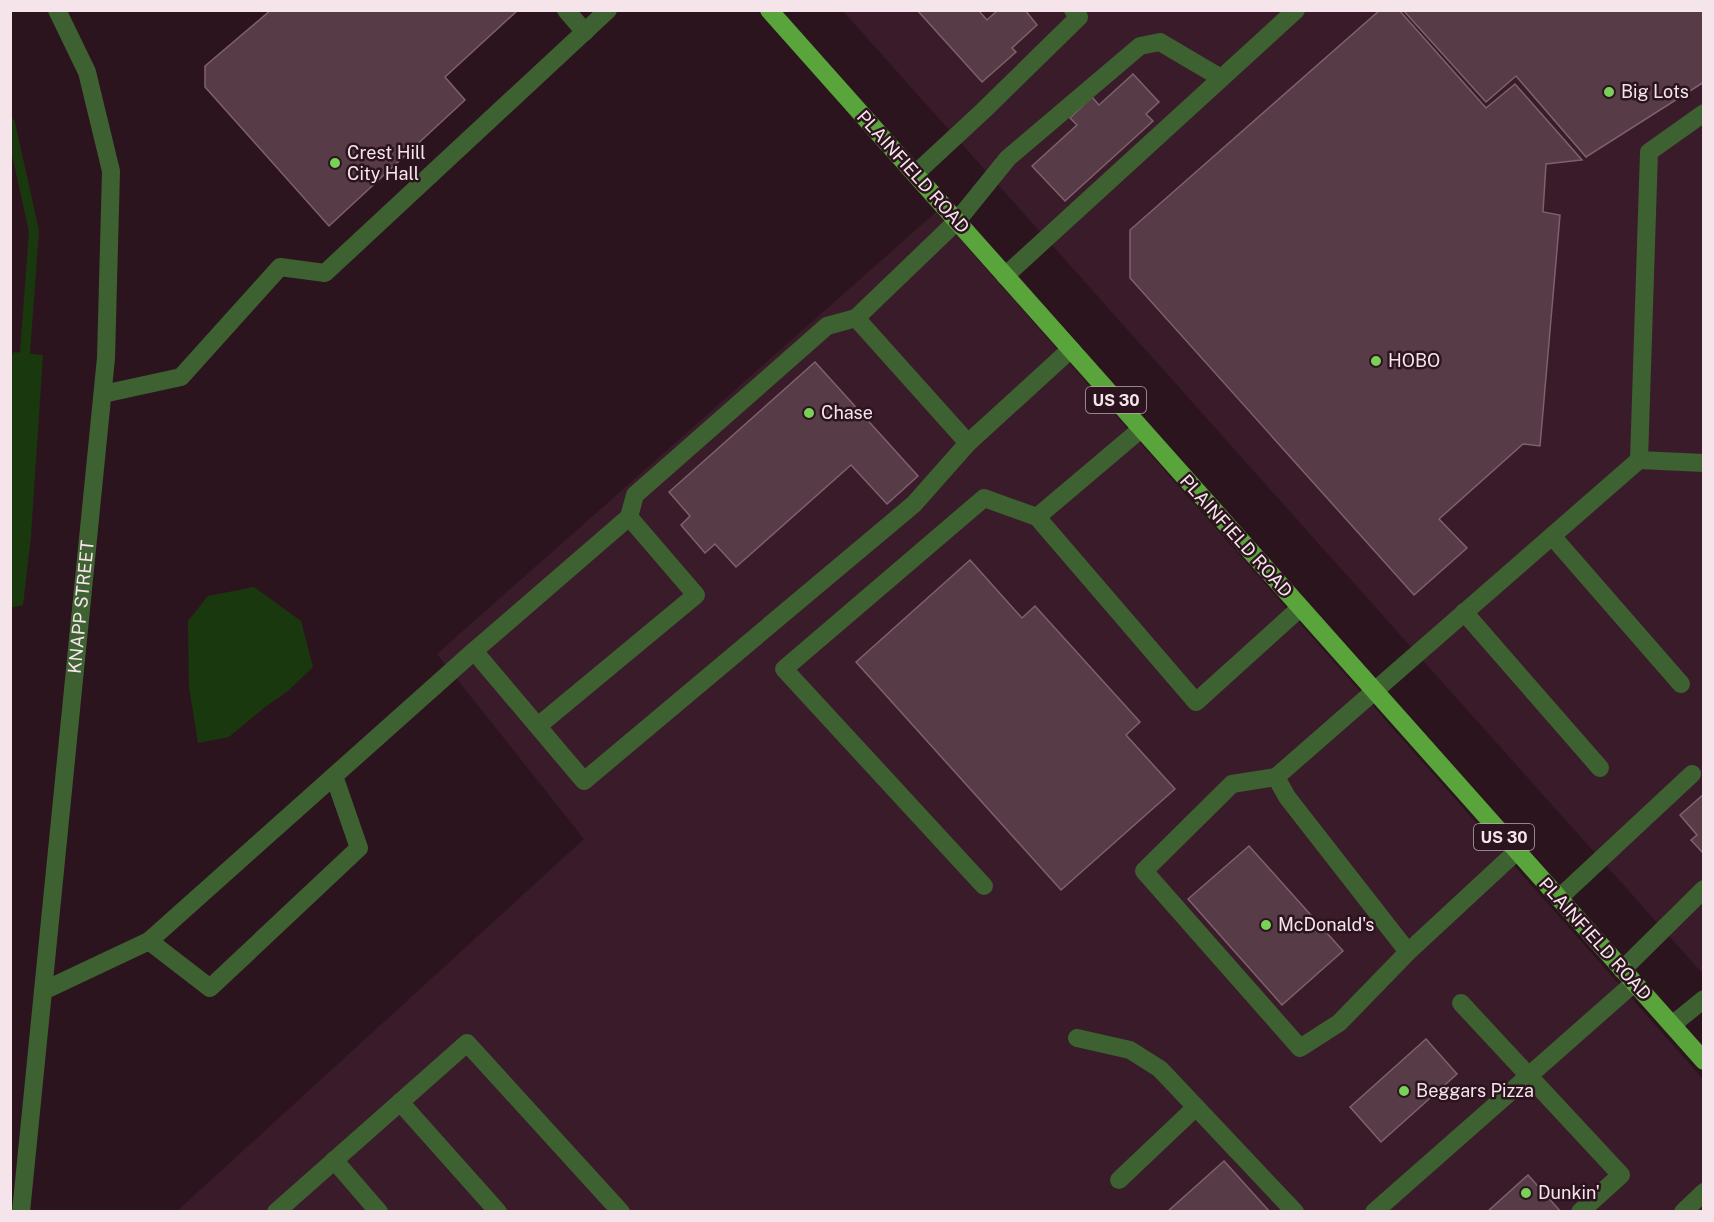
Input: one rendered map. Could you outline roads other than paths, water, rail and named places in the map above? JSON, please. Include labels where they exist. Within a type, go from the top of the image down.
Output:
[{"type":"main road","name":"PLAINFIELD ROAD","points":[[769,10],[1704,1061]]},
{"type":"street","name":"KNAPP STREET","points":[[21,1212],[106,358],[111,171],[87,72],[57,10]]},
{"type":"street","points":[[566,10],[585,32]]},
{"type":"street","points":[[103,394],[182,377],[280,267],[325,273],[608,10]]},
{"type":"street","points":[[1005,276],[1296,10]]},
{"type":"street","points":[[915,174],[1081,13]]},
{"type":"street","points":[[43,991],[149,941],[474,651],[629,517],[635,495],[827,326],[856,318],[957,221],[1008,158],[1140,46],[1160,42],[1221,78]]},
{"type":"street","points":[[1639,460],[1649,152],[1704,113]]},
{"type":"street","points":[[856,318],[968,443]]},
{"type":"street","points":[[474,651],[584,781],[914,504],[968,443],[1071,349]]},
{"type":"street","points":[[1037,517],[1142,429]]},
{"type":"street","points":[[1517,851],[1408,952],[1339,1023],[1300,1048],[1144,872],[1232,784],[1276,777],[1639,460],[1704,463]]},
{"type":"street","points":[[984,886],[784,669],[984,498],[1037,517],[1196,702],[1300,608]]},
{"type":"street","points":[[538,726],[696,595],[629,517]]},
{"type":"street","points":[[1552,536],[1681,684]]},
{"type":"street","points":[[1464,612],[1600,768]]},
{"type":"street","points":[[1558,898],[1692,774]]},
{"type":"street","points":[[149,941],[210,988],[359,848],[334,776]]},
{"type":"street","points":[[1276,777],[1287,797],[1408,952]]},
{"type":"street","points":[[1374,1212],[1530,1075],[1628,977],[1704,889]]},
{"type":"street","points":[[1672,1025],[1704,999]]},
{"type":"street","points":[[1461,1004],[1530,1075],[1621,1176],[1580,1212]]},
{"type":"street","points":[[1077,1038],[1130,1050],[1160,1069],[1295,1212]]},
{"type":"street","points":[[276,1212],[467,1043],[621,1212]]},
{"type":"street","points":[[400,1102],[498,1212]]},
{"type":"street","points":[[1119,1180],[1196,1107]]},
{"type":"street","points":[[334,1160],[379,1212]]},
{"type":"street","points":[[1683,1212],[1704,1192]]},
{"type":"waterway","points":[[10,123],[34,231],[24,366]]},
{"type":"place","name":"Big Lots","points":[[1609,92]]},
{"type":"place","name":"Crest Hill City Hall","points":[[335,163]]},
{"type":"place","name":"HOBO","points":[[1376,361]]},
{"type":"place","name":"Chase","points":[[809,413]]},
{"type":"place","name":"McDonald's","points":[[1266,925]]},
{"type":"place","name":"Beggars Pizza","points":[[1404,1091]]},
{"type":"place","name":"Dunkin'","points":[[1526,1193]]}]
